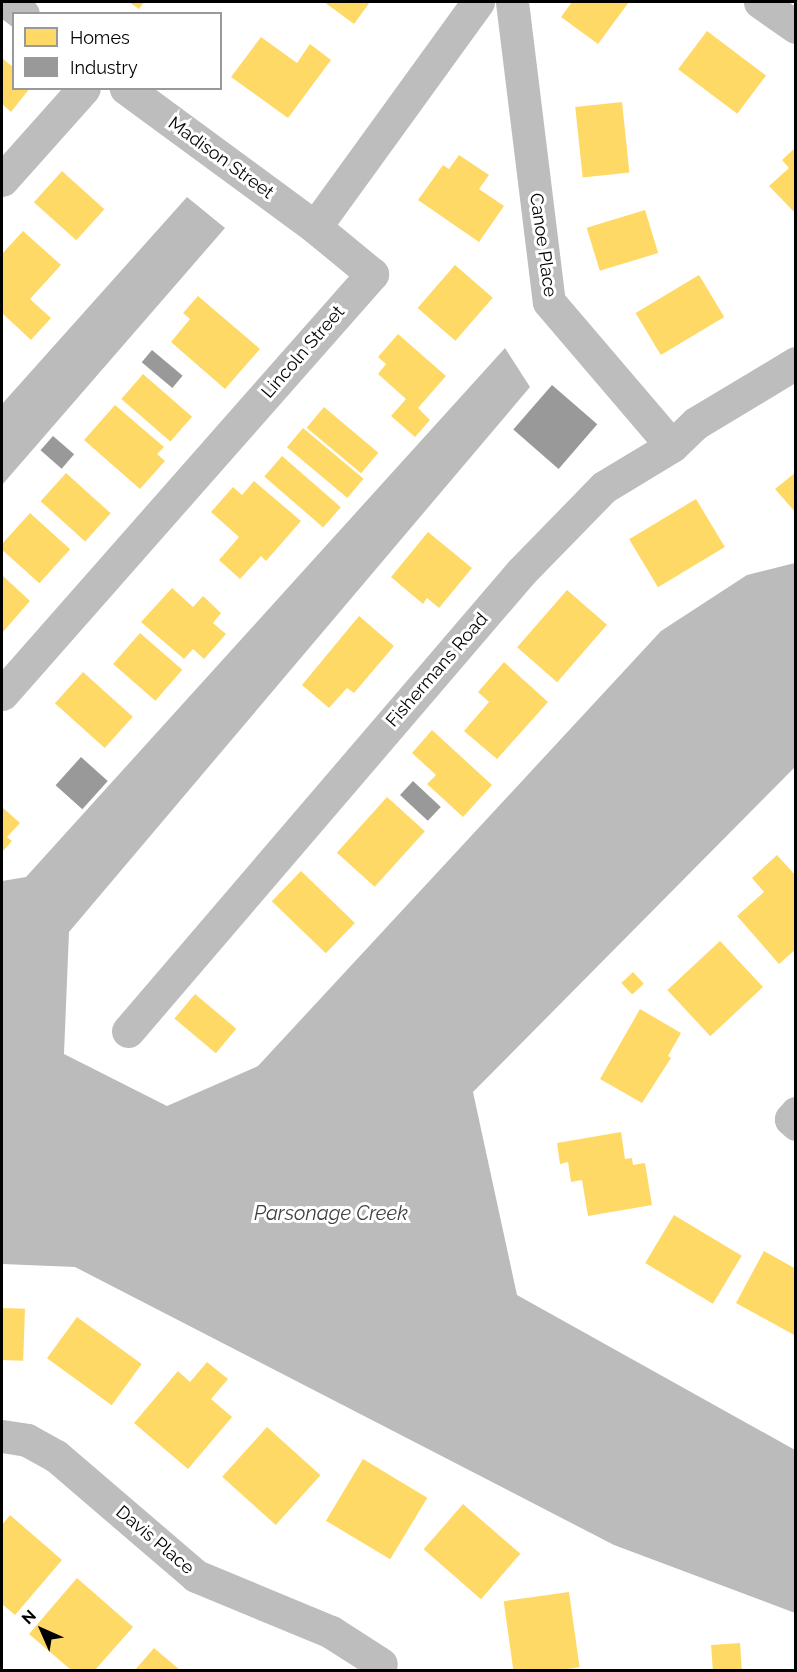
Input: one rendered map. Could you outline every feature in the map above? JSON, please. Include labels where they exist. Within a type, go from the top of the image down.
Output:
[{"type":"street","points":[[7,2],[20,12]]},
{"type":"street","points":[[315,227],[478,2]]},
{"type":"street","name":"Canoe Place","points":[[512,2],[549,302],[672,446]]},
{"type":"street","points":[[760,2],[795,27]]},
{"type":"street","points":[[2,180],[82,90]]},
{"type":"street","name":"Madison Street","points":[[129,90],[315,227]]},
{"type":"street","name":"Lincoln Street","points":[[2,694],[372,274],[315,227]]},
{"type":"street","name":"Fishermans Road","points":[[128,1031],[521,572],[604,487],[672,446],[696,423],[795,363]]},
{"type":"street","points":[[795,1113],[791,1119],[795,1124]]},
{"type":"street","name":"Davis Place","points":[[2,1436],[27,1440],[56,1456],[196,1576],[331,1632],[381,1665]]},
{"type":"water","points":[[187,197],[225,228],[2,485],[2,404]]},
{"type":"water","name":"Parsonage Creek","points":[[505,348],[530,387],[69,932],[64,1054],[167,1106],[258,1066],[661,631],[747,575],[795,563],[795,767],[473,1092],[517,1295],[795,1450],[795,1613],[614,1545],[75,1267],[2,1264],[2,881],[26,877]]},
{"type":"building: Homes","points":[[129,2],[144,2],[139,9]]},
{"type":"building: Homes","points":[[324,2],[370,2],[354,24]]},
{"type":"building: Homes","points":[[572,2],[629,2],[598,44],[561,17]]},
{"type":"building: Homes","points":[[707,31],[766,76],[737,114],[678,69]]},
{"type":"building: Homes","points":[[261,37],[297,63],[310,44],[331,60],[288,118],[231,77]]},
{"type":"building: Homes","points":[[2,58],[12,66],[12,90],[28,90],[11,112],[2,104]]},
{"type":"building: Homes","points":[[622,102],[629,173],[583,178],[575,107]]},
{"type":"building: Homes","points":[[796,147],[796,214],[769,186],[789,168],[782,160]]},
{"type":"building: Homes","points":[[459,155],[489,175],[479,189],[504,206],[479,242],[418,200],[443,165],[449,169]]},
{"type":"building: Homes","points":[[62,171],[104,209],[76,240],[34,202]]},
{"type":"building: Homes","points":[[645,210],[658,253],[600,271],[587,228]]},
{"type":"building: Homes","points":[[23,231],[61,265],[30,299],[51,318],[31,340],[2,313],[2,254]]},
{"type":"building: Homes","points":[[455,265],[493,298],[455,341],[418,308]]},
{"type":"building: Homes","points":[[699,275],[724,317],[661,355],[636,313]]},
{"type":"building: Homes","points":[[198,296],[260,349],[225,389],[171,342],[190,319],[183,313]]},
{"type":"building: Homes","points":[[398,334],[446,376],[418,408],[430,420],[415,437],[391,416],[406,399],[378,374],[386,364],[378,357]]},
{"type":"building: Homes","points":[[143,374],[192,417],[170,442],[121,399]]},
{"type":"building: Homes","points":[[115,405],[164,447],[157,454],[165,461],[140,489],[84,440]]},
{"type":"building: Homes","points":[[324,407],[378,453],[361,473],[307,428]]},
{"type":"building: Homes","points":[[303,428],[364,479],[347,498],[287,447]]},
{"type":"building: Homes","points":[[282,456],[341,507],[323,528],[264,476]]},
{"type":"building: Homes","points":[[796,472],[796,513],[775,489]]},
{"type":"building: Homes","points":[[66,473],[111,513],[85,541],[41,501]]},
{"type":"building: Homes","points":[[254,481],[301,521],[266,561],[261,556],[240,579],[219,560],[239,537],[211,512],[233,487],[242,495]]},
{"type":"building: Homes","points":[[696,499],[725,547],[658,587],[629,539]]},
{"type":"building: Homes","points":[[30,513],[70,549],[39,583],[2,550],[2,544]]},
{"type":"building: Homes","points":[[428,532],[472,568],[439,608],[427,598],[423,604],[391,577]]},
{"type":"building: Homes","points":[[2,575],[30,601],[2,633]]},
{"type":"building: Homes","points":[[172,588],[193,607],[203,596],[221,613],[213,623],[226,634],[204,659],[193,649],[184,659],[141,622]]},
{"type":"building: Homes","points":[[567,590],[607,625],[557,682],[517,647]]},
{"type":"building: Homes","points":[[359,616],[394,646],[354,693],[347,688],[329,708],[302,685]]},
{"type":"building: Homes","points":[[140,633],[182,670],[155,701],[113,664]]},
{"type":"building: Homes","points":[[504,662],[548,702],[497,759],[464,731],[489,702],[478,692]]},
{"type":"building: Homes","points":[[83,672],[133,717],[105,748],[55,703]]},
{"type":"building: Homes","points":[[432,730],[492,785],[463,817],[427,784],[436,775],[412,753]]},
{"type":"building: Homes","points":[[387,797],[425,831],[375,887],[337,853]]},
{"type":"building: Homes","points":[[2,807],[20,823],[7,837],[12,841],[2,852]]},
{"type":"building: Homes","points":[[777,855],[796,876],[796,949],[779,964],[737,916],[764,892],[752,878]]},
{"type":"building: Homes","points":[[301,871],[355,923],[326,953],[272,901]]},
{"type":"building: Homes","points":[[720,941],[763,987],[710,1036],[667,990]]},
{"type":"building: Homes","points":[[633,972],[644,984],[632,995],[621,983]]},
{"type":"building: Homes","points":[[195,994],[236,1029],[216,1053],[174,1019]]},
{"type":"building: Homes","points":[[640,1009],[681,1033],[668,1056],[671,1058],[642,1103],[600,1079]]},
{"type":"building: Homes","points":[[621,1132],[625,1159],[632,1158],[633,1165],[645,1163],[652,1205],[588,1216],[582,1180],[571,1182],[568,1162],[560,1164],[557,1143]]},
{"type":"building: Homes","points":[[674,1215],[742,1256],[713,1304],[645,1263]]},
{"type":"building: Homes","points":[[764,1251],[796,1269],[796,1336],[736,1303]]},
{"type":"building: Homes","points":[[2,1308],[25,1309],[23,1361],[2,1360]]},
{"type":"building: Homes","points":[[77,1317],[142,1364],[112,1405],[47,1358]]},
{"type":"building: Homes","points":[[207,1362],[228,1379],[211,1399],[232,1417],[188,1469],[134,1423],[178,1371],[190,1382]]},
{"type":"building: Homes","points":[[267,1427],[321,1475],[276,1525],[222,1477]]},
{"type":"building: Homes","points":[[363,1459],[427,1498],[390,1559],[326,1521]]},
{"type":"building: Homes","points":[[463,1504],[520,1554],[481,1599],[424,1549]]},
{"type":"building: Homes","points":[[10,1515],[62,1560],[15,1615],[2,1604],[2,1525]]},
{"type":"building: Homes","points":[[77,1578],[133,1627],[95,1670],[71,1670],[29,1634]]},
{"type":"building: Homes","points":[[569,1592],[580,1667],[560,1670],[513,1670],[504,1601]]},
{"type":"building: Homes","points":[[740,1643],[742,1670],[713,1670],[711,1645]]},
{"type":"building: Homes","points":[[154,1648],[180,1670],[135,1670]]},
{"type":"building: Industry","points":[[152,350],[183,376],[172,388],[142,362]]},
{"type":"building: Industry","points":[[552,385],[597,424],[559,469],[513,430]]},
{"type":"building: Industry","points":[[53,436],[74,454],[62,469],[41,450]]},
{"type":"building: Industry","points":[[81,757],[108,781],[82,809],[56,785]]},
{"type":"building: Industry","points":[[413,781],[441,807],[428,821],[400,795]]}]
